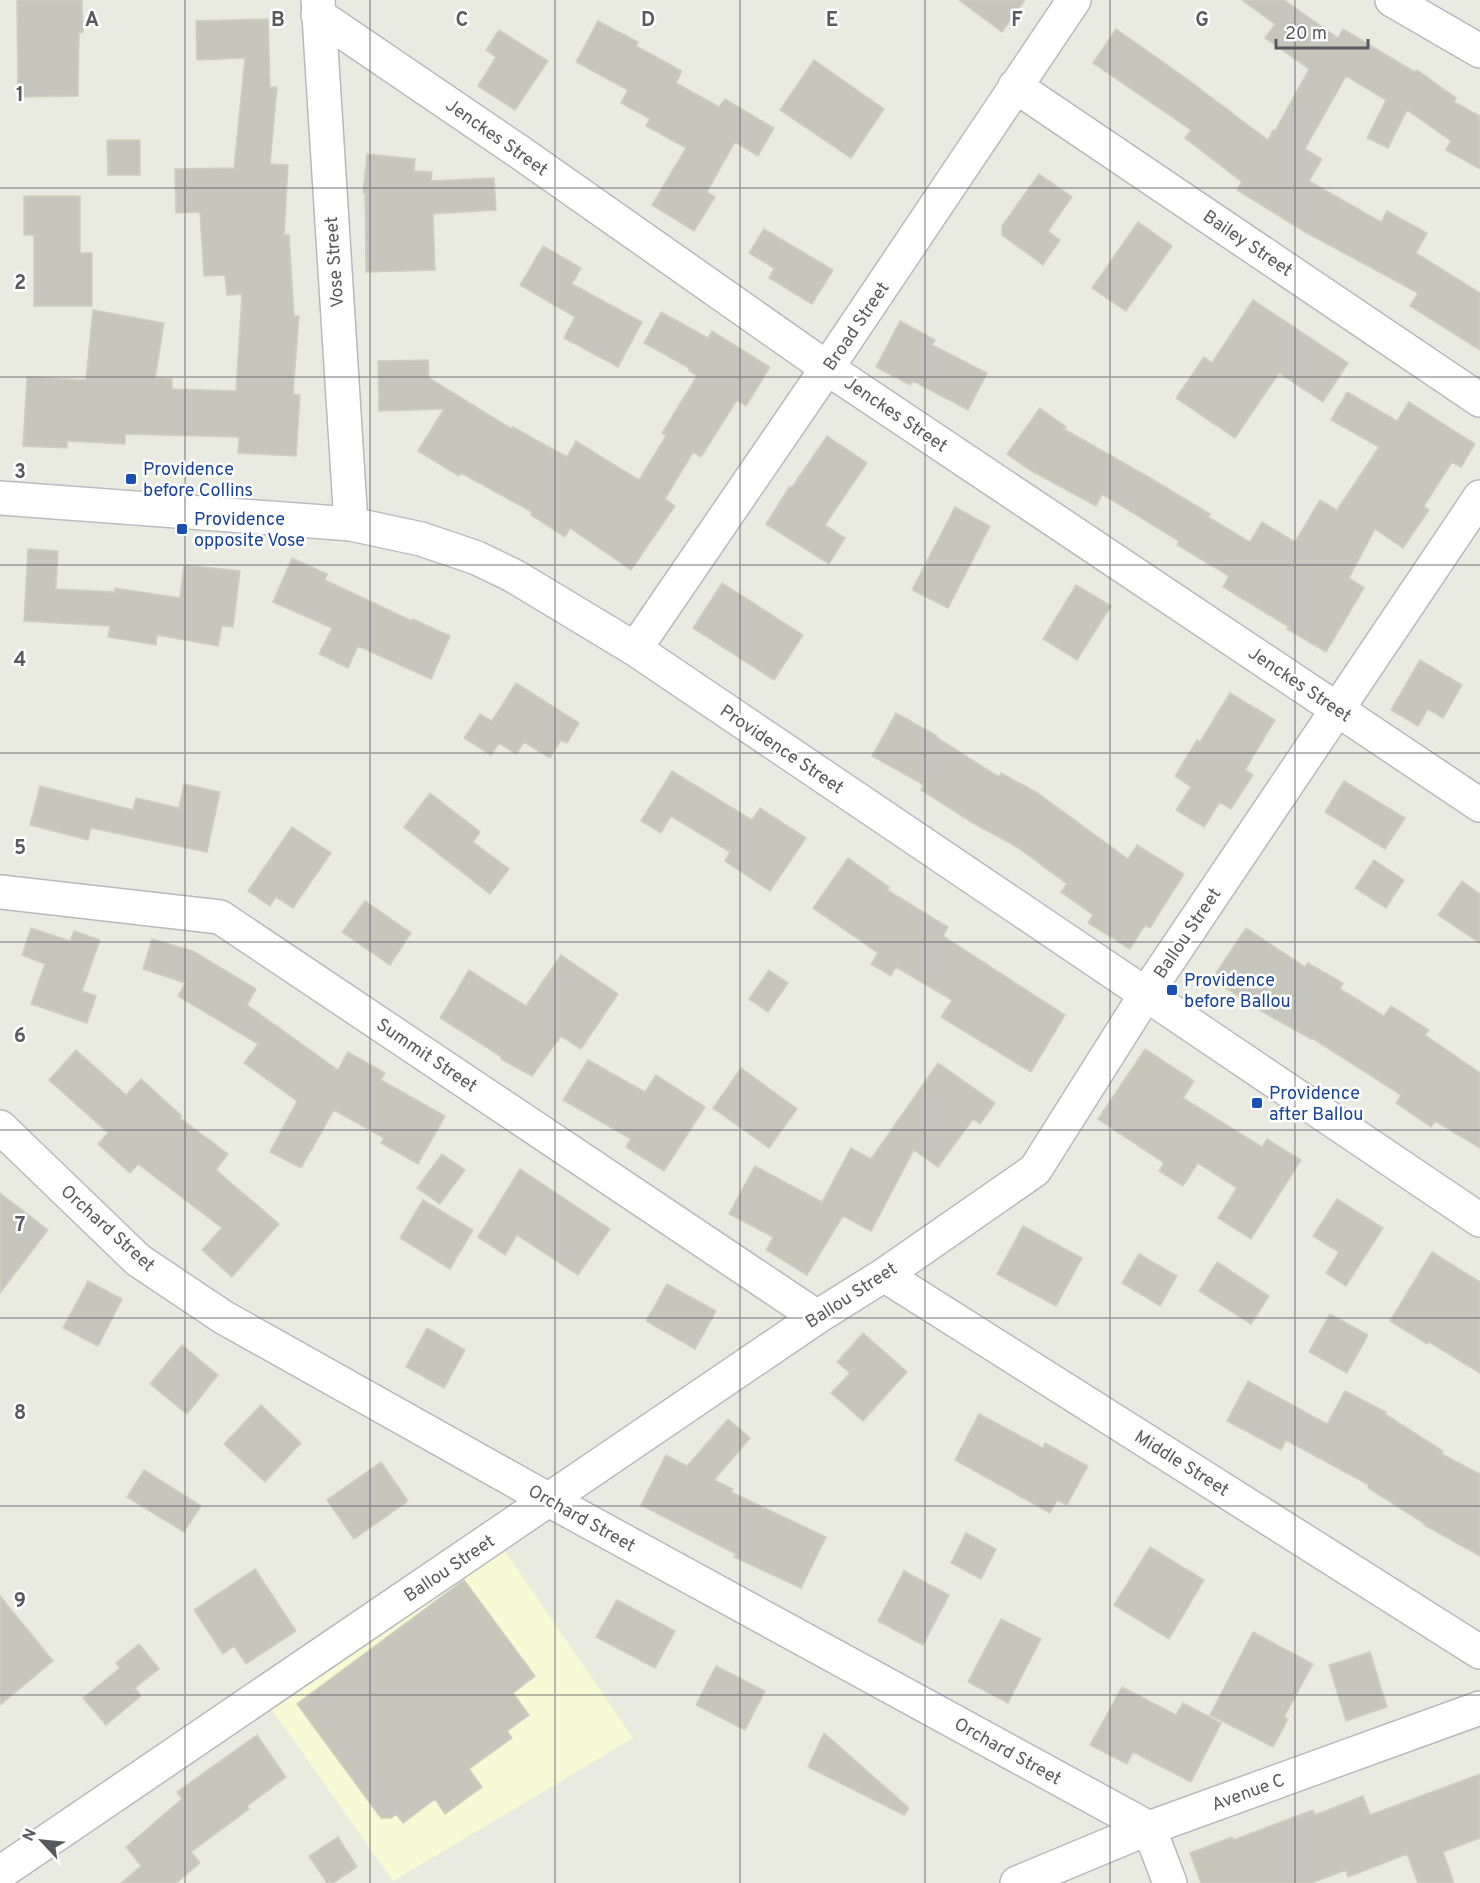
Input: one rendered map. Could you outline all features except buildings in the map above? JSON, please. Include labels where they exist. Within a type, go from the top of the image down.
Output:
[{"type":"street","name":"Broad Street","points":[[635,649],[1074,0]]},
{"type":"street","points":[[1392,0],[1480,51]]},
{"type":"street","name":"Jenckes Street","points":[[318,7],[827,368],[1480,805]]},
{"type":"street","name":"Vose Street","points":[[318,7],[351,524]]},
{"type":"street","name":"Bailey Street","points":[[1016,86],[1480,400]]},
{"type":"street","name":"Ballou Street","points":[[0,1873],[817,1317],[884,1275],[1035,1170],[1146,994],[1480,497]]},
{"type":"street","name":"Providence Street","points":[[0,498],[351,524],[421,539],[477,558],[514,576],[635,649],[1480,1220]]},
{"type":"street","name":"Summit Street","points":[[0,892],[220,917],[817,1317]]},
{"type":"street","name":"Orchard Street","points":[[0,1127],[138,1260],[223,1317],[549,1500],[1149,1828]]},
{"type":"street","name":"Middle Street","points":[[884,1275],[1480,1652]]},
{"type":"street","name":"Avenue C","points":[[1017,1883],[1149,1828],[1480,1708]]},
{"type":"street","points":[[1149,1828],[1170,1883]]},
{"type":"shaded area","points":[[493,1534],[633,1738],[393,1881],[259,1691]]},
{"type":"place","name":"Providence before Collins","points":[[131,479]]},
{"type":"place","name":"Providence opposite Vose","points":[[182,529]]},
{"type":"place","name":"Providence before Ballou","points":[[1172,990]]},
{"type":"place","name":"Providence after Ballou","points":[[1257,1103]]}]
